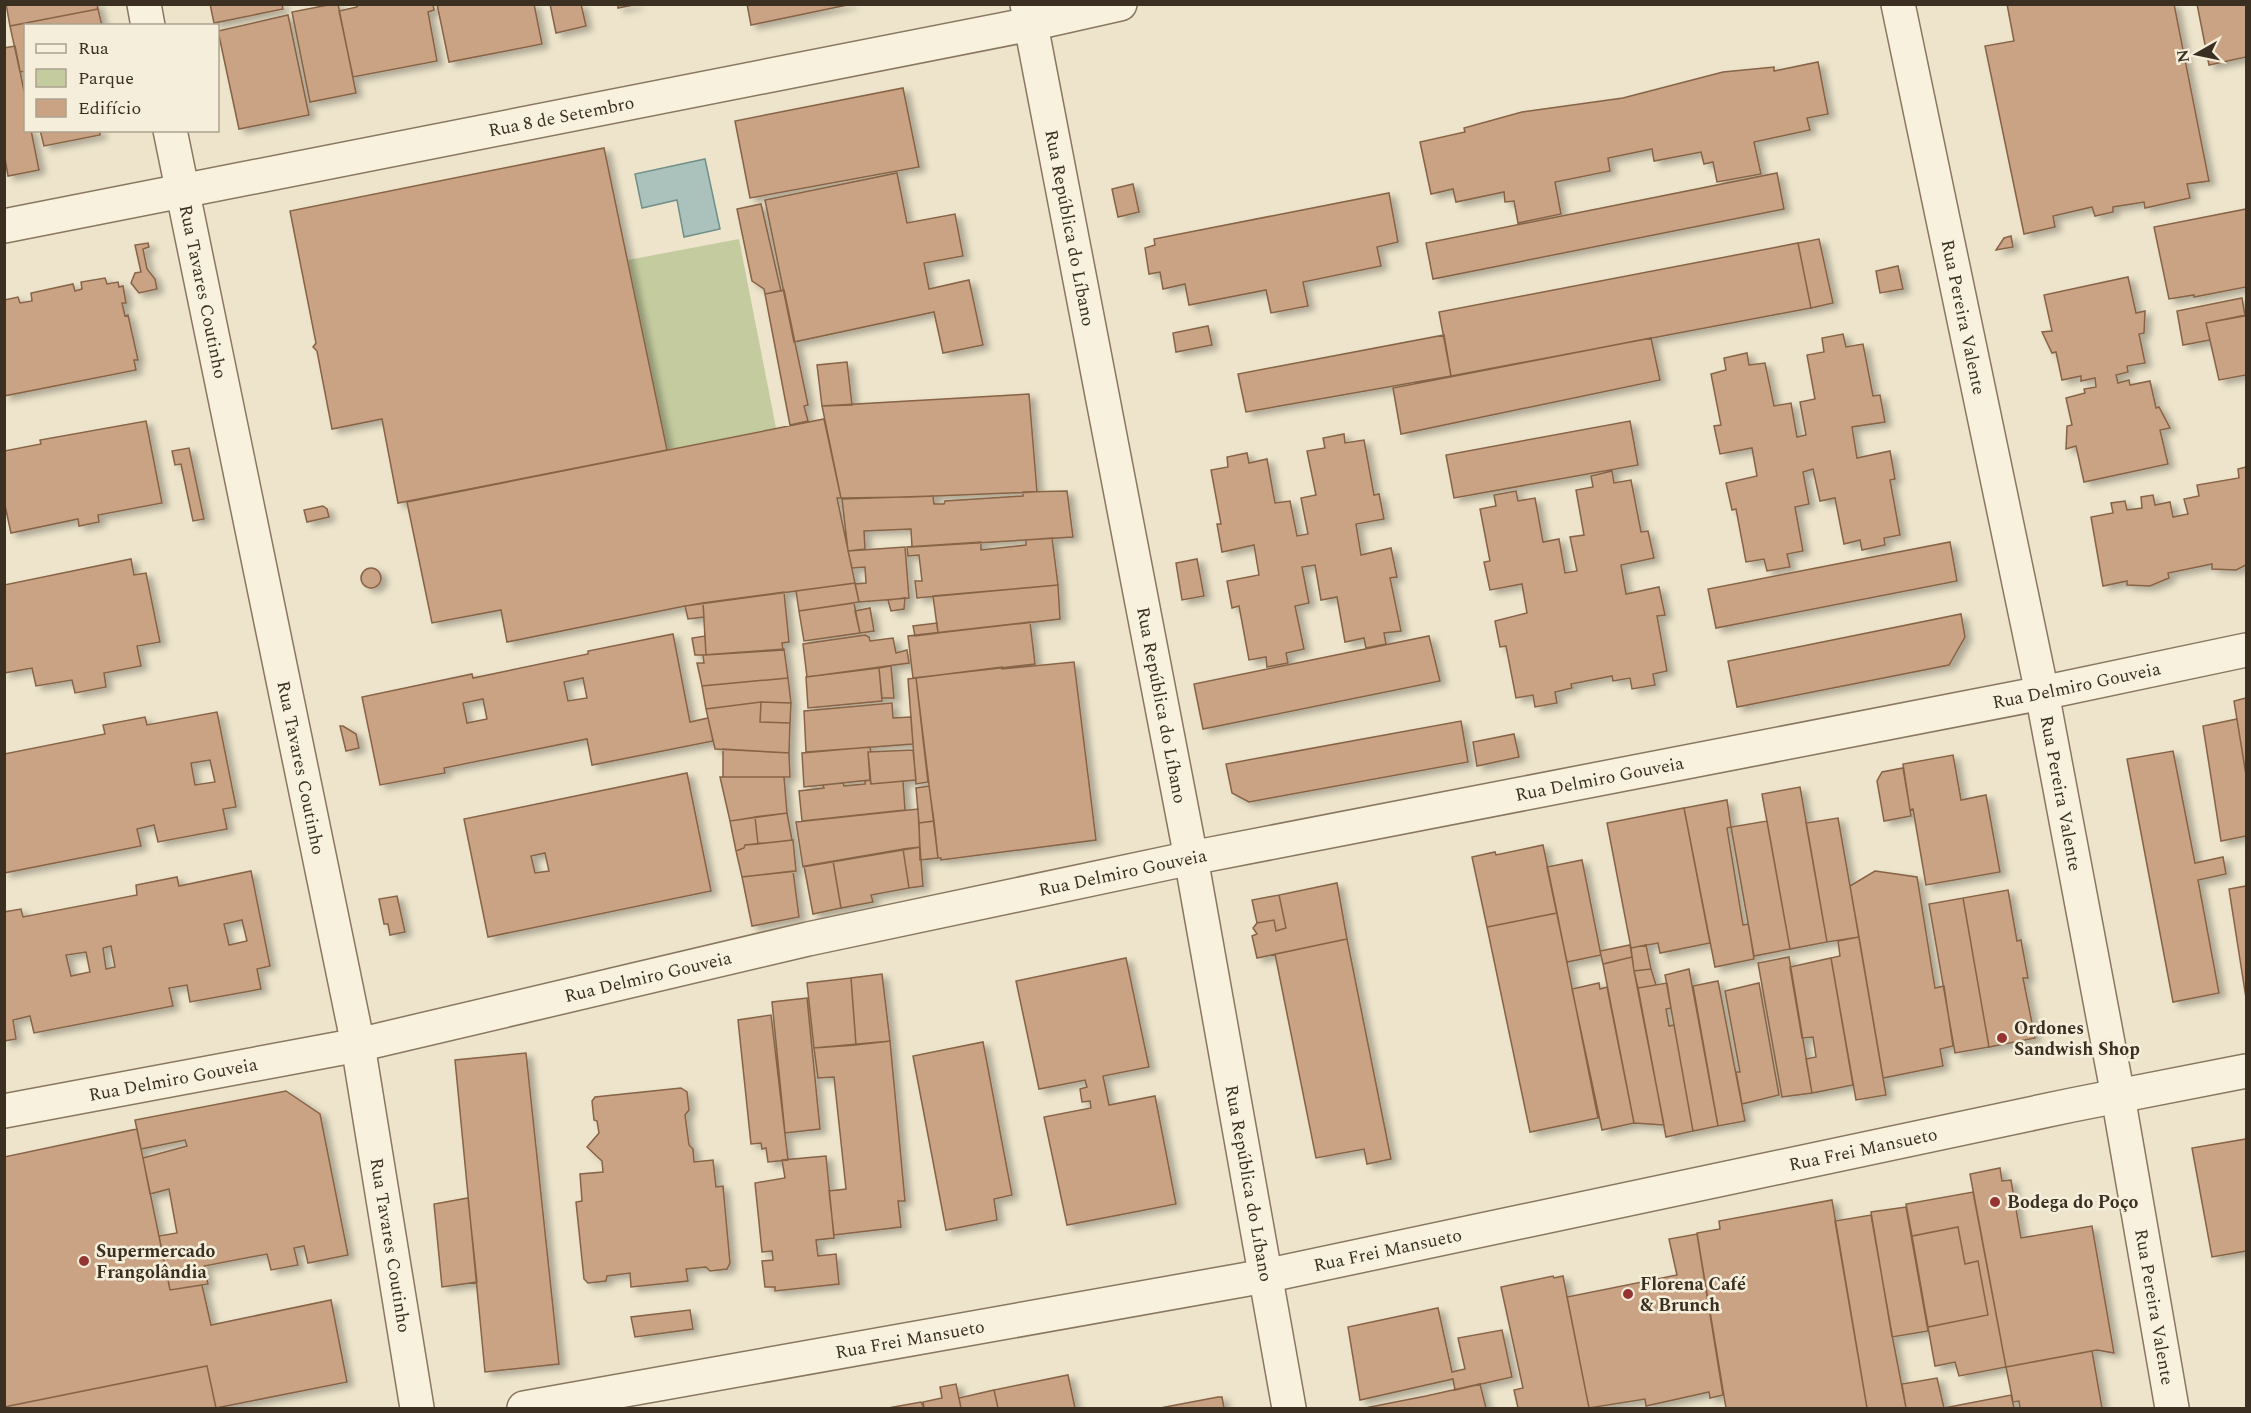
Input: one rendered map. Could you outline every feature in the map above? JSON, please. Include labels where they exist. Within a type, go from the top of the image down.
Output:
[{"type":"street","points":[[144,4],[148,24]]},
{"type":"street","name":"Rua 8 de Setembro","points":[[4,226],[1029,14],[1120,4]]},
{"type":"street","name":"Rua Pereira Valente","points":[[1898,4],[2042,693],[2118,1096],[2172,1408]]},
{"type":"street","name":"Rua República do Líbano","points":[[1029,14],[1191,858],[1289,1408]]},
{"type":"street","name":"Rua Tavares Coutinho","points":[[170,132],[358,1044],[417,1408]]},
{"type":"street","name":"Rua Delmiro Gouveia","points":[[4,1111],[358,1044],[808,939],[1191,858],[2042,693],[2247,650]]},
{"type":"street","name":"Rua Frei Mansueto","points":[[524,1408],[1265,1276],[2118,1096],[2247,1071]]},
{"type":"green space","points":[[739,239],[776,428],[667,450],[628,260]]},
{"type":"water","points":[[705,159],[720,229],[684,237],[677,200],[642,208],[635,174]]},
{"type":"building","points":[[6,4],[97,4],[98,9],[10,26]]},
{"type":"building","points":[[210,4],[282,4],[283,9],[214,23]]},
{"type":"building","points":[[338,4],[356,93],[310,102],[292,12]]},
{"type":"building","points":[[357,4],[433,4],[434,10],[428,12],[437,61],[353,77],[339,11],[357,7]]},
{"type":"building","points":[[437,4],[534,4],[542,44],[449,62]]},
{"type":"building","points":[[550,4],[581,4],[586,26],[556,33]]},
{"type":"building","points":[[618,4],[638,4],[618,8]]},
{"type":"building","points":[[747,4],[852,4],[751,25]]},
{"type":"building","points":[[2007,4],[2174,4],[2209,181],[2187,184],[2190,198],[2145,208],[2144,202],[2113,207],[2113,212],[2095,216],[2092,207],[2053,216],[2055,227],[2024,234],[1985,46],[2014,41]]},
{"type":"building","points":[[2197,4],[2246,4],[2246,57],[2209,65]]},
{"type":"building","points":[[98,9],[102,24],[24,24],[24,71],[20,72],[10,26]]},
{"type":"building","points":[[288,15],[309,115],[239,129],[219,31]]},
{"type":"building","points":[[15,46],[24,91],[24,132],[31,132],[39,170],[8,176],[4,153],[4,48]]},
{"type":"building","points":[[1818,62],[1828,114],[1807,118],[1810,130],[1754,142],[1761,174],[1717,182],[1713,162],[1704,164],[1701,152],[1654,161],[1652,149],[1608,158],[1610,171],[1555,182],[1561,214],[1518,223],[1514,201],[1505,202],[1504,192],[1456,202],[1453,189],[1431,194],[1420,142],[1465,132],[1464,128],[1522,112],[1623,98],[1723,72],[1774,67],[1774,71]]},
{"type":"building","points":[[903,88],[919,167],[750,198],[735,121]]},
{"type":"building","points":[[40,132],[100,132],[100,135],[44,146]]},
{"type":"building","points":[[604,148],[667,450],[398,503],[382,419],[332,429],[317,351],[313,347],[316,343],[290,211]]},
{"type":"building","points":[[897,173],[907,223],[955,214],[963,256],[924,263],[929,289],[969,280],[983,345],[943,353],[934,312],[794,342],[765,200]]},
{"type":"building","points":[[1777,173],[1784,209],[1433,279],[1426,243]]},
{"type":"building","points":[[1133,184],[1139,212],[1118,217],[1112,189]]},
{"type":"building","points":[[1389,193],[1398,242],[1377,247],[1381,266],[1303,282],[1308,306],[1271,313],[1266,290],[1189,305],[1185,284],[1163,289],[1160,272],[1149,274],[1145,248],[1155,245],[1154,239]]},
{"type":"building","points":[[761,204],[781,291],[765,294],[764,289],[752,281],[737,209]]},
{"type":"building","points":[[2246,209],[2246,287],[2194,297],[2194,295],[2169,299],[2154,227]]},
{"type":"building","points":[[2011,236],[2013,247],[1996,250],[2004,238]]},
{"type":"building","points":[[1819,239],[1833,303],[1811,308],[1798,243]]},
{"type":"building","points":[[148,243],[149,247],[143,249],[147,269],[155,279],[157,289],[139,293],[131,283],[135,273],[141,272],[135,245]]},
{"type":"building","points":[[1798,243],[1811,308],[1451,376],[1439,312]]},
{"type":"building","points":[[1898,266],[1903,289],[1880,293],[1876,271]]},
{"type":"building","points":[[2128,277],[2136,313],[2145,311],[2144,333],[2139,334],[2145,363],[2127,366],[2128,372],[2116,375],[2118,383],[2129,380],[2130,385],[2150,381],[2156,408],[2159,407],[2170,428],[2160,430],[2168,464],[2084,482],[2076,446],[2066,449],[2067,426],[2072,425],[2066,398],[2085,393],[2084,389],[2096,387],[2095,378],[2081,381],[2081,376],[2062,380],[2056,352],[2052,353],[2042,332],[2052,331],[2044,295]]},
{"type":"building","points":[[105,278],[107,284],[118,282],[119,287],[123,286],[126,303],[122,303],[125,316],[128,315],[138,360],[134,360],[136,370],[4,396],[4,300],[18,297],[20,303],[32,301],[31,293],[73,284],[75,291],[82,289],[81,282]]},
{"type":"building","points":[[784,290],[808,405],[804,406],[808,421],[790,425],[765,294]]},
{"type":"building","points":[[2242,298],[2245,316],[2206,323],[2210,340],[2183,345],[2177,311]]},
{"type":"building","points":[[2246,315],[2246,375],[2219,380],[2206,323]]},
{"type":"building","points":[[1208,326],[1212,345],[1176,352],[1173,333]]},
{"type":"building","points":[[1843,334],[1846,347],[1863,344],[1873,396],[1880,395],[1885,422],[1852,427],[1857,458],[1890,451],[1895,479],[1890,480],[1900,535],[1884,538],[1885,545],[1862,550],[1860,540],[1844,544],[1835,498],[1820,501],[1813,469],[1803,472],[1809,504],[1795,507],[1803,551],[1787,554],[1790,567],[1767,571],[1764,559],[1746,562],[1736,509],[1732,510],[1726,483],[1757,476],[1752,448],[1720,454],[1714,426],[1721,425],[1711,374],[1726,370],[1724,358],[1747,353],[1749,365],[1765,363],[1774,406],[1791,403],[1797,437],[1806,435],[1800,402],[1815,399],[1807,355],[1824,352],[1822,338]]},
{"type":"building","points":[[1444,335],[1451,376],[1246,412],[1238,374]]},
{"type":"building","points":[[1651,338],[1660,380],[1401,434],[1393,388]]},
{"type":"building","points":[[847,362],[852,405],[822,406],[817,365]]},
{"type":"building","points":[[1029,394],[1037,492],[841,498],[822,406]]},
{"type":"building","points":[[824,419],[841,498],[837,498],[855,583],[685,606],[507,642],[501,610],[432,623],[407,502]]},
{"type":"building","points":[[146,421],[162,503],[98,515],[99,522],[79,526],[78,519],[11,533],[4,501],[4,451],[41,444],[40,440]]},
{"type":"building","points":[[1630,421],[1638,465],[1454,498],[1446,455]]},
{"type":"building","points":[[1344,434],[1345,443],[1364,440],[1374,495],[1379,494],[1384,519],[1356,524],[1361,555],[1391,548],[1397,577],[1390,578],[1401,631],[1384,633],[1386,644],[1366,648],[1364,638],[1345,642],[1337,597],[1321,600],[1315,565],[1302,567],[1309,603],[1295,606],[1304,649],[1286,653],[1288,663],[1267,667],[1266,657],[1249,660],[1239,606],[1232,608],[1227,581],[1259,575],[1254,545],[1222,552],[1217,524],[1221,524],[1211,470],[1228,467],[1227,457],[1247,453],[1249,463],[1267,459],[1275,503],[1290,501],[1297,536],[1308,534],[1301,498],[1316,495],[1307,451],[1325,448],[1323,438]]},
{"type":"building","points":[[189,448],[204,519],[193,521],[181,464],[175,465],[172,451]]},
{"type":"building","points":[[2246,467],[2246,565],[2236,570],[2212,569],[2212,564],[2168,573],[2169,578],[2150,586],[2127,585],[2127,581],[2103,586],[2091,517],[2113,513],[2111,503],[2125,501],[2127,510],[2142,508],[2141,497],[2153,495],[2155,505],[2170,502],[2173,517],[2188,514],[2184,499],[2199,496],[2197,485],[2239,478],[2238,469]]},
{"type":"building","points":[[1612,471],[1614,483],[1631,480],[1641,532],[1648,531],[1654,558],[1621,565],[1626,594],[1659,587],[1665,615],[1657,616],[1667,671],[1653,674],[1655,685],[1632,689],[1630,678],[1613,681],[1612,676],[1571,684],[1572,688],[1555,692],[1557,703],[1535,707],[1533,695],[1516,698],[1506,646],[1500,647],[1495,621],[1527,613],[1522,584],[1490,590],[1484,562],[1490,561],[1480,509],[1496,506],[1494,495],[1516,491],[1518,501],[1535,498],[1543,542],[1559,539],[1565,573],[1577,571],[1570,537],[1584,535],[1576,490],[1593,487],[1591,476]]},
{"type":"building","points":[[1067,491],[1073,537],[912,547],[911,529],[864,531],[865,549],[848,551],[842,499],[933,496],[934,504],[944,504],[945,501],[1023,496],[1023,492]]},
{"type":"building","points":[[323,506],[327,509],[329,517],[307,522],[304,510]]},
{"type":"building","points":[[1052,538],[1058,585],[917,598],[915,581],[922,581],[919,555],[908,556],[907,547],[981,542],[981,550],[1026,545],[1026,540]]},
{"type":"building","points":[[1950,542],[1957,581],[1716,628],[1708,589]]},
{"type":"building","points":[[905,547],[909,598],[859,602],[855,584],[866,583],[865,567],[852,568],[848,551]]},
{"type":"building","points":[[131,559],[134,575],[146,573],[160,642],[137,646],[141,666],[104,673],[106,687],[75,693],[72,680],[36,686],[32,668],[4,673],[4,585]]},
{"type":"building","points":[[1197,559],[1204,596],[1182,600],[1176,563]]},
{"type":"building","points":[[367,568],[375,568],[381,574],[381,582],[375,588],[367,588],[361,582],[361,574]]},
{"type":"building","points":[[855,583],[859,602],[799,611],[796,591]]},
{"type":"building","points":[[1058,585],[1060,619],[938,633],[933,596]]},
{"type":"building","points":[[784,592],[789,642],[782,643],[783,650],[706,655],[703,603]]},
{"type":"building","points":[[905,598],[904,609],[891,611],[888,600]]},
{"type":"building","points":[[703,603],[704,617],[688,619],[685,606]]},
{"type":"building","points":[[854,603],[860,633],[804,641],[799,611]]},
{"type":"building","points":[[870,608],[874,631],[860,633],[855,611]]},
{"type":"building","points":[[1961,614],[1965,637],[1949,665],[1737,707],[1728,661]]},
{"type":"building","points":[[1030,622],[1035,664],[913,678],[908,636]]},
{"type":"building","points":[[937,623],[938,633],[915,636],[913,626]]},
{"type":"building","points":[[673,634],[690,722],[708,718],[713,741],[592,765],[587,739],[444,768],[445,773],[380,785],[362,697],[472,674],[473,678],[588,654],[588,651]],"holes":[[[583,678],[587,698],[568,701],[564,682]],[[483,699],[487,719],[467,723],[463,703]]]},
{"type":"building","points":[[865,635],[870,641],[893,638],[896,653],[907,650],[909,663],[807,677],[803,644]]},
{"type":"building","points":[[705,636],[706,655],[695,655],[692,638]]},
{"type":"building","points":[[1429,636],[1440,681],[1203,729],[1194,684]]},
{"type":"building","points":[[784,649],[788,678],[702,686],[697,663],[704,663],[703,655]]},
{"type":"building","points":[[1074,662],[1096,840],[941,860],[938,858],[916,678],[1002,667],[1002,669]]},
{"type":"building","points":[[891,666],[894,698],[882,698],[879,668]]},
{"type":"building","points":[[879,668],[882,701],[808,708],[806,677]]},
{"type":"building","points":[[788,678],[791,703],[761,702],[706,709],[702,686]]},
{"type":"building","points":[[916,678],[928,782],[916,784],[908,679]]},
{"type":"building","points":[[2246,698],[2246,775],[2234,701]]},
{"type":"building","points":[[761,702],[791,703],[790,723],[760,722]]},
{"type":"building","points":[[761,702],[760,722],[790,723],[789,753],[715,749],[706,709]]},
{"type":"building","points":[[892,703],[893,718],[911,717],[913,744],[806,752],[804,711]]},
{"type":"building","points":[[217,712],[236,807],[223,809],[227,829],[158,842],[154,825],[137,829],[141,846],[4,873],[4,754],[105,734],[103,725],[145,717],[147,725]],"holes":[[[210,760],[215,782],[195,785],[191,763]]]},
{"type":"building","points":[[2237,719],[2246,775],[2246,836],[2221,841],[2203,726]]},
{"type":"building","points":[[1461,721],[1468,762],[1249,802],[1232,793],[1226,764]]},
{"type":"building","points":[[340,726],[356,734],[359,748],[346,751]]},
{"type":"building","points":[[1514,734],[1519,757],[1477,766],[1473,742]]},
{"type":"building","points":[[870,747],[871,752],[868,752],[870,780],[804,787],[802,753]]},
{"type":"building","points":[[723,749],[789,753],[790,777],[723,777]]},
{"type":"building","points":[[913,750],[916,780],[871,784],[868,752]]},
{"type":"building","points":[[2173,751],[2195,863],[2223,857],[2226,874],[2198,880],[2219,993],[2173,1002],[2127,759]]},
{"type":"building","points":[[1953,755],[1961,800],[1986,795],[2000,872],[1926,885],[1903,764]]},
{"type":"building","points":[[1903,768],[1911,816],[1884,821],[1877,781],[1882,772]]},
{"type":"building","points":[[687,773],[711,891],[488,937],[464,819]],"holes":[[[545,853],[549,871],[535,873],[531,856]]]},
{"type":"building","points":[[720,777],[784,777],[787,813],[730,821]]},
{"type":"building","points":[[870,780],[871,784],[903,781],[905,810],[802,821],[799,791],[824,788],[823,785],[865,784],[865,781]]},
{"type":"building","points":[[929,786],[934,821],[919,823],[916,788]]},
{"type":"building","points":[[1800,787],[1827,942],[1790,949],[1762,794]]},
{"type":"building","points":[[1727,800],[1731,827],[1727,828],[1743,925],[1748,924],[1749,927],[1754,959],[1715,967],[1684,808]]},
{"type":"building","points":[[1684,808],[1710,943],[1660,953],[1658,943],[1631,948],[1607,823]]},
{"type":"building","points":[[918,809],[920,847],[803,867],[796,822]]},
{"type":"building","points":[[787,813],[792,840],[758,844],[755,817]]},
{"type":"building","points":[[755,817],[758,844],[745,845],[744,848],[736,851],[730,821]]},
{"type":"building","points":[[1838,818],[1859,937],[1827,942],[1806,823]]},
{"type":"building","points":[[934,821],[938,858],[920,860],[919,823]]},
{"type":"building","points":[[1767,821],[1790,949],[1754,956],[1731,827]]},
{"type":"building","points":[[793,840],[796,871],[742,877],[736,851],[744,848],[745,845]]},
{"type":"building","points":[[1543,845],[1557,913],[1487,927],[1472,857],[1495,852],[1496,855]]},
{"type":"building","points":[[920,847],[923,886],[909,888],[903,849]]},
{"type":"building","points":[[903,849],[909,888],[871,895],[873,902],[841,908],[833,861]]},
{"type":"building","points":[[1582,860],[1601,955],[1567,962],[1547,867]]},
{"type":"building","points":[[833,861],[841,908],[813,914],[804,866]]},
{"type":"building","points":[[251,871],[270,966],[257,969],[261,989],[190,1002],[187,985],[169,988],[173,1006],[34,1033],[30,1016],[13,1020],[16,1039],[4,1041],[4,912],[21,909],[23,917],[137,895],[136,885],[177,877],[179,886]],"holes":[[[242,920],[247,941],[229,945],[224,924]],[[111,946],[115,967],[106,969],[103,948]],[[86,952],[90,972],[71,976],[66,955]]]},
{"type":"building","points":[[793,871],[799,917],[752,926],[742,877]]},
{"type":"building","points":[[1875,871],[1917,877],[1935,988],[1944,986],[1953,1046],[1940,1049],[1943,1066],[1883,1078],[1850,886]]},
{"type":"building","points":[[1337,883],[1347,939],[1257,958],[1252,936],[1257,934],[1253,928],[1257,923],[1274,920],[1276,931],[1286,928],[1279,895]]},
{"type":"building","points":[[2246,886],[2246,998],[2229,889]]},
{"type":"building","points":[[2008,890],[2017,941],[2021,940],[2028,978],[2023,978],[2035,1038],[1989,1047],[1963,898]]},
{"type":"building","points":[[1279,895],[1286,928],[1276,931],[1274,920],[1257,923],[1252,900]]},
{"type":"building","points":[[397,896],[405,932],[390,935],[388,924],[384,924],[379,899]]},
{"type":"building","points":[[1963,898],[1989,1047],[1955,1053],[1929,904]]},
{"type":"building","points":[[1557,913],[1598,1118],[1530,1132],[1487,927]]},
{"type":"building","points":[[1859,937],[1886,1095],[1856,1100],[1831,958],[1840,956],[1838,941]]},
{"type":"building","points":[[1347,939],[1391,1159],[1367,1164],[1364,1149],[1316,1158],[1275,954]]},
{"type":"building","points":[[1630,945],[1632,957],[1603,964],[1600,951]]},
{"type":"building","points":[[1646,945],[1651,969],[1634,971],[1631,948]]},
{"type":"building","points":[[1632,957],[1664,1125],[1634,1123],[1603,964]]},
{"type":"building","points":[[1789,957],[1812,1093],[1782,1097],[1758,963]]},
{"type":"building","points":[[1126,958],[1149,1067],[1103,1076],[1109,1105],[1155,1096],[1176,1204],[1067,1225],[1044,1117],[1091,1108],[1090,1101],[1082,1102],[1080,1089],[1087,1087],[1085,1080],[1039,1089],[1016,981]]},
{"type":"building","points":[[1831,958],[1853,1085],[1812,1093],[1806,1059],[1816,1057],[1813,1037],[1802,1038],[1790,967]]},
{"type":"building","points":[[1651,969],[1656,985],[1638,988],[1634,971]]},
{"type":"building","points":[[1689,969],[1718,1126],[1693,1131],[1665,975]]},
{"type":"building","points":[[882,974],[890,1041],[856,1045],[851,978]]},
{"type":"building","points":[[851,978],[856,1045],[814,1048],[807,983]]},
{"type":"building","points":[[1718,981],[1745,1121],[1718,1126],[1693,986]]},
{"type":"building","points":[[1599,983],[1600,989],[1607,987],[1634,1123],[1602,1130],[1572,989]]},
{"type":"building","points":[[1667,983],[1671,1008],[1666,1009],[1669,1026],[1674,1025],[1693,1131],[1666,1137],[1638,988]]},
{"type":"building","points":[[1759,983],[1779,1095],[1742,1104],[1736,1072],[1740,1072],[1725,991]]},
{"type":"building","points":[[807,998],[820,1129],[785,1133],[772,1002]]},
{"type":"building","points":[[771,1015],[788,1160],[768,1162],[766,1148],[762,1149],[761,1143],[751,1144],[738,1020]]},
{"type":"building","points":[[890,1041],[905,1201],[898,1201],[901,1227],[834,1235],[829,1191],[846,1189],[834,1077],[818,1078],[814,1048]]},
{"type":"building","points":[[983,1042],[1012,1195],[994,1199],[997,1220],[946,1230],[913,1056]]},
{"type":"building","points":[[526,1053],[559,1364],[485,1372],[455,1060]]},
{"type":"building","points":[[681,1088],[687,1092],[689,1110],[685,1115],[694,1162],[713,1160],[716,1187],[723,1186],[730,1263],[727,1269],[710,1271],[706,1267],[686,1269],[688,1281],[631,1287],[630,1273],[607,1276],[606,1281],[588,1283],[584,1279],[576,1202],[582,1201],[580,1174],[603,1172],[602,1161],[587,1147],[599,1133],[597,1121],[594,1120],[592,1101],[595,1097]]},
{"type":"building","points":[[286,1091],[320,1114],[348,1255],[308,1263],[304,1246],[294,1248],[298,1265],[271,1270],[267,1254],[204,1266],[208,1284],[170,1290],[159,1236],[177,1233],[169,1189],[150,1194],[143,1158],[187,1146],[185,1140],[141,1149],[135,1120]]},
{"type":"building","name":"Supermercado Frangolândia","points":[[137,1129],[170,1290],[202,1285],[211,1325],[331,1300],[347,1382],[216,1408],[207,1366],[4,1407],[4,1157]]},
{"type":"building","points":[[2246,1139],[2246,1251],[2212,1257],[2192,1148]]},
{"type":"building","points":[[826,1156],[834,1238],[816,1240],[818,1256],[836,1254],[839,1284],[775,1291],[775,1287],[765,1287],[762,1261],[773,1260],[772,1251],[762,1252],[755,1183],[785,1178],[782,1160]]},
{"type":"building","points":[[2000,1168],[2002,1181],[2011,1180],[2021,1238],[2092,1226],[2114,1353],[2097,1350],[2006,1367],[1970,1174]]},
{"type":"building","points":[[1973,1192],[2006,1367],[1959,1376],[1955,1362],[1935,1366],[1928,1327],[1988,1315],[1978,1261],[1965,1264],[1958,1227],[1912,1236],[1906,1204]]},
{"type":"building","points":[[468,1198],[477,1282],[442,1287],[434,1204]]},
{"type":"building","points":[[1832,1200],[1867,1408],[1726,1408],[1697,1233],[1720,1229],[1719,1221]]},
{"type":"building","points":[[1906,1207],[1928,1331],[1892,1337],[1871,1212]]},
{"type":"building","points":[[1871,1215],[1906,1408],[1867,1408],[1835,1221]]},
{"type":"building","points":[[1958,1227],[1965,1264],[1978,1261],[1988,1315],[1928,1327],[1912,1236]]},
{"type":"building","points":[[1697,1234],[1723,1395],[1710,1398],[1709,1392],[1646,1406],[1645,1399],[1589,1408],[1567,1297],[1677,1275],[1669,1239]]},
{"type":"building","points":[[1553,1276],[1554,1278],[1563,1276],[1589,1408],[1518,1408],[1514,1390],[1523,1388],[1501,1287]]},
{"type":"building","points":[[1438,1308],[1452,1372],[1465,1369],[1458,1338],[1502,1330],[1512,1377],[1455,1390],[1453,1379],[1360,1400],[1348,1327]]},
{"type":"building","points":[[690,1310],[693,1329],[635,1337],[631,1317]]},
{"type":"building","points":[[2092,1351],[2102,1408],[2020,1408],[2019,1401],[2013,1402],[2006,1367]]},
{"type":"building","points":[[207,1366],[216,1408],[4,1408],[4,1407]]},
{"type":"building","points":[[1068,1375],[1075,1408],[998,1408],[994,1390]]},
{"type":"building","points":[[1937,1378],[1944,1408],[1906,1408],[1902,1384]]},
{"type":"building","points":[[956,1384],[961,1408],[924,1408],[923,1402],[942,1398],[940,1387]]},
{"type":"building","points":[[1480,1384],[1486,1408],[1365,1408],[1426,1396]]},
{"type":"building","points":[[994,1390],[998,1408],[961,1408],[959,1398]]},
{"type":"building","points":[[2011,1395],[2014,1408],[1944,1408]]},
{"type":"building","points":[[1218,1397],[1222,1397],[1224,1408],[1160,1408]]},
{"type":"building","points":[[921,1402],[924,1408],[888,1408]]},
{"type":"place","name":"Ordones Sandwish Shop","points":[[2002,1038]]},
{"type":"place","name":"Bodega do Poço","points":[[1995,1202]]},
{"type":"place","name":"Supermercado Frangolândia","points":[[84,1261]]},
{"type":"place","name":"Florena Café & Brunch","points":[[1628,1294]]}]
